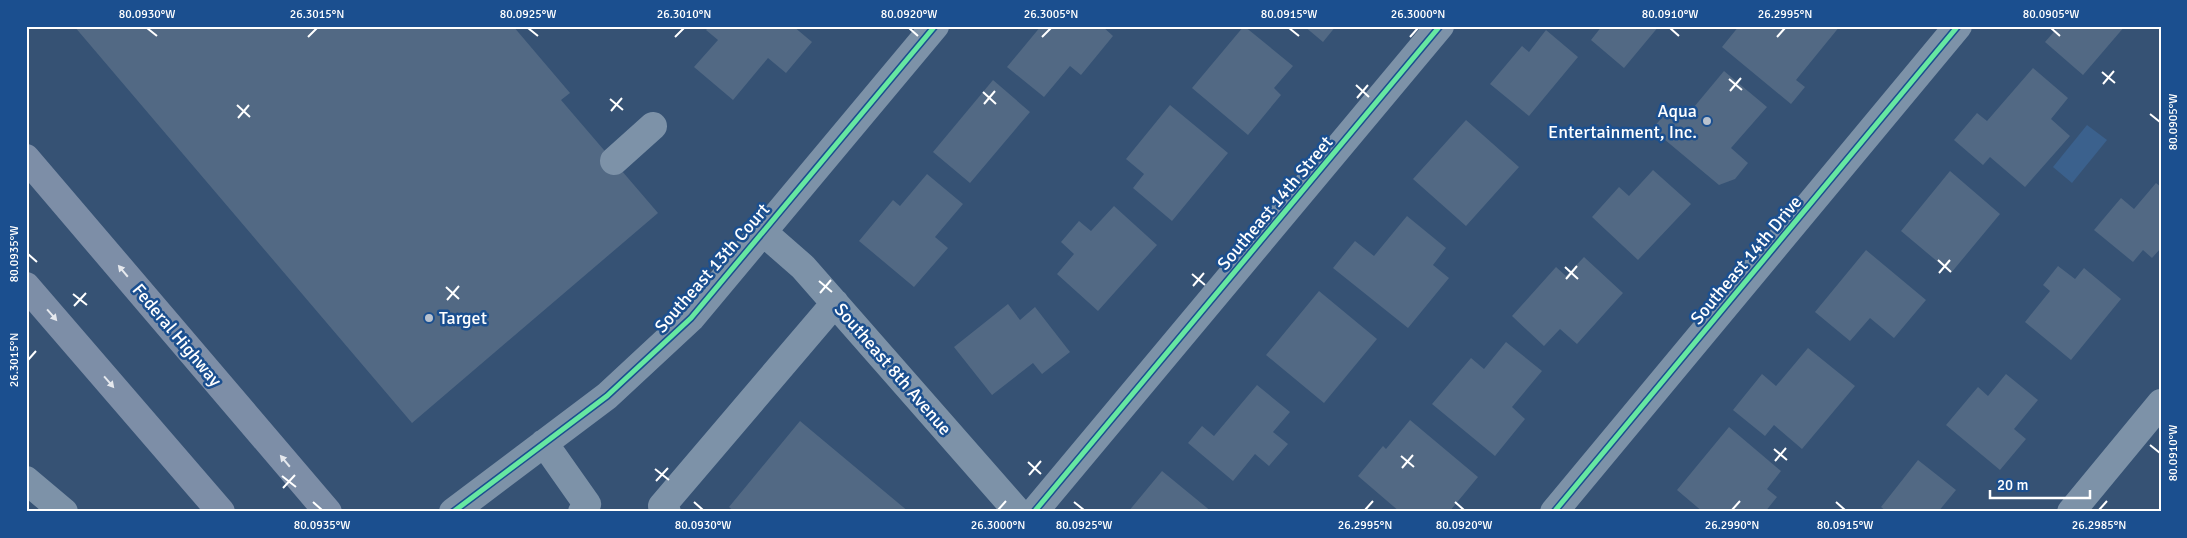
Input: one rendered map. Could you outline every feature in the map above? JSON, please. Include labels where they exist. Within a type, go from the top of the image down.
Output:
[{"type":"main road","name":"Federal Highway","points":[[26,158],[328,512]]},
{"type":"main road","points":[[26,286],[221,512]]},
{"type":"street","name":"Southeast 13th Court","points":[[453,512],[607,396],[691,318],[935,26]]},
{"type":"street","name":"Southeast 14th Street","points":[[1034,512],[1440,26]]},
{"type":"street","name":"Southeast 14th Drive","points":[[1554,512],[1958,26]]},
{"type":"street","points":[[614,161],[653,126]]},
{"type":"street","name":"Southeast 8th Avenue","points":[[763,232],[803,267],[1018,512]]},
{"type":"street","points":[[667,512],[662,506],[834,303]]},
{"type":"street","points":[[2071,512],[2161,403]]},
{"type":"street","points":[[544,444],[587,504],[582,512]]},
{"type":"street","points":[[26,480],[64,512]]},
{"type":"water","points":[[2087,125],[2107,140],[2072,183],[2053,167]]},
{"type":"building","name":"Target","points":[[74,26],[513,26],[570,93],[561,100],[658,213],[412,423]]},
{"type":"building","points":[[710,26],[793,26],[812,42],[786,73],[768,58],[733,100],[694,67],[718,40],[706,30]]},
{"type":"building","points":[[1041,26],[1102,26],[1113,36],[1081,75],[1070,66],[1044,97],[1007,67]]},
{"type":"building","points":[[1244,26],[1293,66],[1274,88],[1281,95],[1248,135],[1192,88]]},
{"type":"building","points":[[1304,26],[1336,26],[1323,42]]},
{"type":"building","points":[[1602,26],[1659,26],[1624,68],[1591,40]]},
{"type":"building","points":[[1739,26],[1840,26],[1796,80],[1805,87],[1791,104],[1722,47]]},
{"type":"building","points":[[2059,26],[2125,26],[2083,75],[2045,42]]},
{"type":"building","points":[[1546,30],[1578,57],[1529,116],[1490,84],[1522,46],[1529,52]]},
{"type":"building","points":[[2033,68],[2068,98],[2051,119],[2070,136],[2025,187],[1990,157],[1983,165],[1954,140],[1977,113],[1987,121]]},
{"type":"building","name":"Aqua Entertainment, Inc.","points":[[1724,71],[1767,107],[1731,148],[1748,163],[1735,179],[1719,185],[1652,129],[1667,112],[1689,113]]},
{"type":"building","points":[[993,80],[1030,112],[970,183],[933,152]]},
{"type":"building","points":[[1170,105],[1228,153],[1172,221],[1133,188],[1144,174],[1126,159]]},
{"type":"building","points":[[1466,120],[1519,167],[1466,226],[1413,179]]},
{"type":"building","points":[[1653,170],[1691,204],[1638,260],[1592,217],[1619,187],[1629,196]]},
{"type":"building","points":[[1950,171],[2000,214],[1951,273],[1901,231]]},
{"type":"building","points":[[927,174],[963,204],[935,237],[948,248],[914,287],[859,241],[893,200],[900,206]]},
{"type":"building","points":[[2156,183],[2161,187],[2161,248],[2152,258],[2143,250],[2133,262],[2094,230],[2121,198],[2134,209]]},
{"type":"building","points":[[1114,206],[1157,245],[1098,311],[1057,274],[1074,254],[1061,242],[1079,221],[1091,231]]},
{"type":"building","points":[[1407,216],[1446,248],[1433,265],[1449,278],[1408,328],[1333,268],[1355,241],[1374,256]]},
{"type":"building","points":[[1866,250],[1926,300],[1894,338],[1870,318],[1850,341],[1815,312]]},
{"type":"building","points":[[1584,257],[1623,293],[1577,344],[1560,329],[1544,346],[1512,316],[1556,267],[1566,276]]},
{"type":"building","points":[[2058,266],[2075,279],[2084,268],[2121,299],[2071,360],[2025,322],[2050,291],[2043,285]]},
{"type":"building","points":[[1319,291],[1377,339],[1324,403],[1266,355]]},
{"type":"building","points":[[1008,304],[1020,320],[1035,307],[1070,352],[1042,374],[1033,363],[992,395],[954,347]]},
{"type":"building","points":[[1506,342],[1542,371],[1512,407],[1525,419],[1495,456],[1432,404],[1471,358],[1484,369]]},
{"type":"building","points":[[1808,348],[1855,386],[1802,449],[1774,425],[1765,436],[1733,410],[1762,374],[1776,386]]},
{"type":"building","points":[[2006,374],[2038,400],[2014,429],[2026,439],[2000,470],[1946,425],[1978,387],[1988,396]]},
{"type":"building","points":[[1257,385],[1290,412],[1273,432],[1288,444],[1269,466],[1255,454],[1233,481],[1188,443],[1202,426],[1214,436]]},
{"type":"building","points":[[1410,420],[1478,477],[1449,512],[1400,512],[1358,476],[1383,446],[1386,449]]},
{"type":"building","points":[[800,421],[909,512],[735,512],[729,507]]},
{"type":"building","points":[[1729,427],[1781,471],[1767,489],[1777,497],[1765,512],[1703,512],[1677,490]]},
{"type":"building","points":[[1918,460],[1956,490],[1938,512],[1887,512],[1881,507]]},
{"type":"building","points":[[1162,471],[1212,512],[1128,512]]},
{"type":"cycle path","points":[[453,512],[607,396],[691,318],[935,26]]},
{"type":"cycle path","points":[[1034,512],[1440,26]]},
{"type":"cycle path","points":[[1554,512],[1958,26]]},
{"type":"place","name":"Aqua Entertainment, Inc.","points":[[1707,121]]},
{"type":"place","name":"Target","points":[[429,318]]}]
